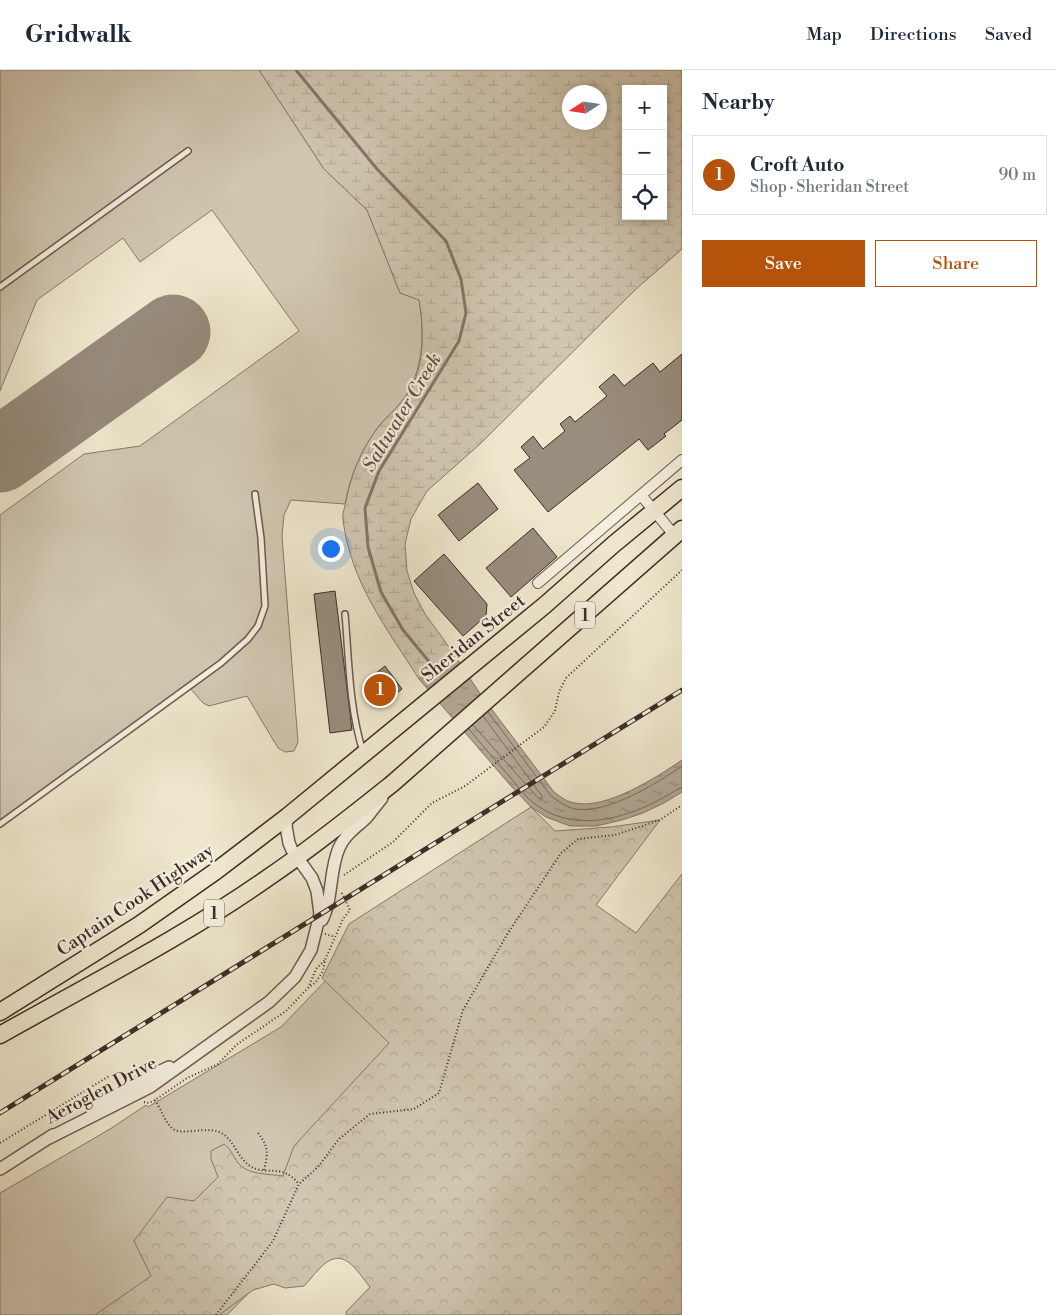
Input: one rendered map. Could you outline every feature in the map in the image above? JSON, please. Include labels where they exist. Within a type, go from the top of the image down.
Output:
[{"type":"highway","name":"Sheridan Street","points":[[288,816],[568,586],[682,488]]},
{"type":"highway","name":"1","points":[[0,1035],[191,927],[270,877],[297,857],[393,782],[678,532]]},
{"type":"highway","name":"Captain Cook Highway","points":[[0,1012],[154,915],[216,872],[288,816]]},
{"type":"street","points":[[538,582],[682,460]]},
{"type":"street","points":[[640,495],[654,511],[678,532]]},
{"type":"street","name":"Aeroglen Drive","points":[[0,1169],[145,1078],[196,1055],[283,990],[302,966],[311,950],[327,910],[332,871],[339,847],[344,838],[367,817],[393,782]]},
{"type":"street","name":"Aeroglen Drive","points":[[288,816],[287,835],[292,850],[310,873],[315,884],[320,914],[318,929]]},
{"type":"lane","points":[[0,287],[188,151]]},
{"type":"lane","points":[[0,824],[221,663],[248,639],[258,626],[265,606],[261,538],[255,494]]},
{"type":"lane","points":[[345,614],[353,710],[363,754]]},
{"type":"path","points":[[341,881],[344,874],[393,842],[432,803],[465,786],[544,727],[552,716],[562,685],[570,674],[682,570]]},
{"type":"path","points":[[216,1315],[273,1241],[299,1184],[318,1167],[339,1139],[370,1114],[414,1109],[439,1093],[464,1010],[508,933],[561,853],[578,839],[615,834],[660,820],[682,805]]},
{"type":"path","points":[[140,1099],[145,1103],[155,1100],[187,1078],[218,1064],[236,1046],[286,1011],[316,982],[323,971],[324,960],[343,919],[350,910],[339,885]]},
{"type":"path","points":[[308,988],[316,968],[324,960]]},
{"type":"path","points":[[0,1143],[114,1073],[122,1072],[130,1080]]},
{"type":"path","points":[[155,1100],[171,1128],[176,1131],[216,1130],[225,1135],[250,1165],[264,1170],[283,1172],[299,1184]]},
{"type":"path","points":[[258,1133],[266,1145],[267,1157],[264,1170]]},
{"type":"green space","points":[[0,70],[259,70],[324,169],[367,210],[400,293],[419,299],[422,345],[415,378],[410,389],[378,427],[366,445],[353,473],[345,504],[291,500],[284,515],[282,536],[298,742],[294,751],[285,752],[278,748],[247,696],[209,706],[203,703],[189,687],[0,824],[0,515],[84,454],[140,446],[299,331],[212,210],[140,262],[123,238],[37,300],[0,391]]},
{"type":"green space","points":[[259,70],[682,70],[682,249],[636,289],[480,444],[427,491],[411,519],[405,544],[407,571],[414,593],[425,614],[452,651],[419,679],[372,604],[362,584],[347,543],[343,518],[351,481],[362,452],[379,426],[409,392],[418,371],[422,347],[422,323],[419,300],[400,293],[367,210],[324,169]]},
{"type":"green space","points":[[531,807],[555,831],[611,827],[660,820],[596,905],[636,933],[682,874],[682,1315],[347,1315],[346,1312],[370,1287],[354,1267],[342,1259],[336,1258],[328,1261],[320,1268],[304,1286],[285,1288],[274,1284],[253,1290],[219,1315],[95,1315],[151,1276],[134,1241],[167,1197],[194,1201],[218,1177],[211,1159],[211,1151],[224,1144],[238,1163],[247,1170],[283,1176],[294,1146],[389,1043],[322,978],[349,924]]},
{"type":"green space","points":[[333,973],[429,1052],[285,1256],[227,1315],[0,1315],[0,1193],[110,1129],[146,1105],[148,1107],[281,1027]]},
{"type":"water","points":[[452,651],[481,695],[554,792],[564,799],[587,804],[601,802],[631,791],[682,760],[682,792],[643,813],[596,826],[570,826],[546,817],[531,807],[511,786],[419,679]]},
{"type":"building","points":[[682,354],[682,420],[648,450],[639,439],[548,512],[514,470],[530,458],[521,447],[533,436],[543,449],[565,431],[560,424],[570,416],[575,422],[607,396],[599,387],[614,374],[624,386],[653,363],[660,372]]},
{"type":"building","points":[[478,483],[498,509],[459,541],[438,515]]},
{"type":"building","points":[[533,528],[557,557],[511,597],[486,568]]},
{"type":"building","points":[[444,554],[487,604],[486,616],[463,636],[414,581]]},
{"type":"building","points":[[335,591],[352,730],[330,733],[314,594]]},
{"type":"building","points":[[385,666],[402,689],[383,704],[365,682]]},
{"type":"waterway","name":"Saltwater Creek","points":[[296,70],[377,169],[446,241],[461,279],[466,313],[459,341],[379,471],[365,508],[368,547],[381,592],[403,630],[436,670]]},
{"type":"runway","points":[[0,455],[173,332]]},
{"type":"railway","points":[[0,1113],[682,690]]},
{"type":"place","name":"Croft Auto","points":[[380,690]]}]
